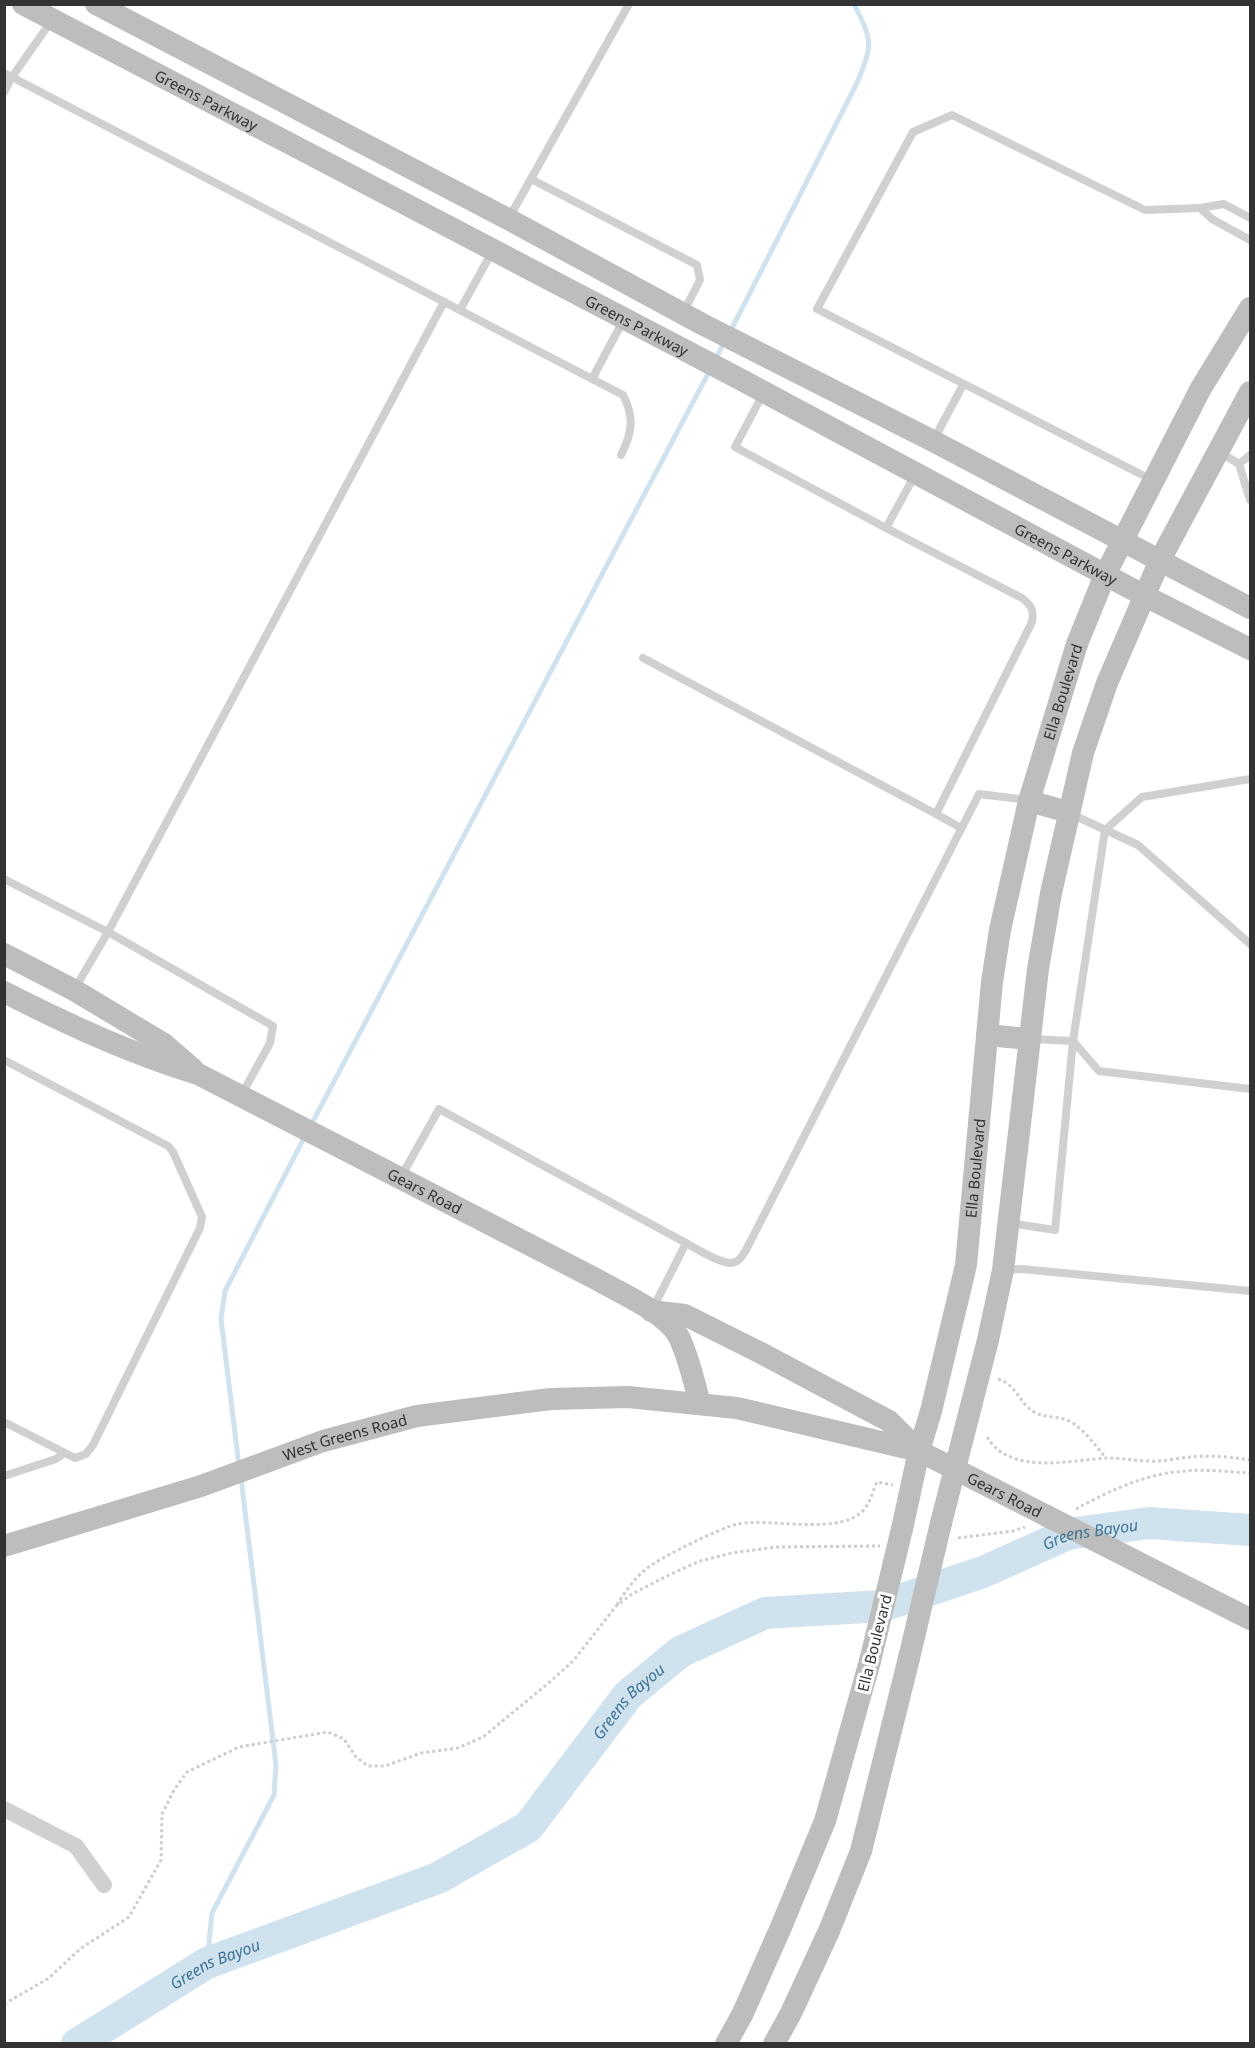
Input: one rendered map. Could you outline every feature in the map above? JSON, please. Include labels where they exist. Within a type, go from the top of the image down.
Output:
[{"type":"main road","name":"Greens Parkway","points":[[23,4],[58,12],[493,250],[1145,596],[1251,649]]},
{"type":"main road","points":[[96,4],[1251,608]]},
{"type":"main road","points":[[493,250],[508,219]]},
{"type":"main road","name":"Ella Boulevard","points":[[726,2043],[743,2013],[825,1821],[870,1662],[919,1451],[931,1412],[966,1265],[987,1035],[1000,930],[1029,801],[1077,644],[1105,574],[1201,388],[1251,308]]},
{"type":"main road","points":[[774,2043],[791,2013],[829,1931],[861,1851],[929,1567],[946,1531],[954,1468],[988,1340],[1002,1270],[1040,958],[1068,812],[1083,753],[1104,688],[1160,560],[1251,392]]},
{"type":"main road","points":[[916,473],[933,441]]},
{"type":"main road","points":[[1029,801],[1068,812]]},
{"type":"main road","name":"Gears Road","points":[[4,954],[74,990],[164,1044],[198,1074]]},
{"type":"main road","name":"Gears Road","points":[[4,992],[104,1040],[161,1063],[198,1074],[596,1279],[651,1311],[666,1322],[678,1336],[700,1404],[737,1408],[919,1451],[1251,1619]]},
{"type":"main road","points":[[987,1035],[1029,1039]]},
{"type":"main road","points":[[966,1265],[1002,1270]]},
{"type":"main road","name":"Gears Road","points":[[651,1311],[685,1315],[759,1352],[889,1421],[919,1451]]},
{"type":"main road","name":"West Greens Road","points":[[4,1546],[201,1486],[323,1442],[417,1416],[550,1399],[617,1397],[700,1404]]},
{"type":"street","points":[[4,1809],[76,1846],[104,1885]]},
{"type":"lane","points":[[508,219],[629,4]]},
{"type":"lane","points":[[4,92],[8,75],[58,12]]},
{"type":"lane","points":[[8,75],[624,395],[631,411],[630,437],[621,455]]},
{"type":"lane","points":[[1152,480],[817,309],[913,132],[952,115],[1145,210],[1200,208],[1224,204],[1251,218]]},
{"type":"lane","points":[[531,179],[697,266],[700,280],[693,318]]},
{"type":"lane","points":[[1200,208],[1212,219],[1251,240]]},
{"type":"lane","points":[[460,310],[493,250]]},
{"type":"lane","points":[[74,990],[108,932],[444,302]]},
{"type":"lane","points":[[592,379],[624,319]]},
{"type":"lane","points":[[933,441],[963,385]]},
{"type":"lane","points":[[764,392],[735,447],[1022,598],[1031,605],[1034,612],[1032,622],[936,814]]},
{"type":"lane","points":[[1217,451],[1239,464],[1251,500]]},
{"type":"lane","points":[[1239,464],[1251,455]]},
{"type":"lane","points":[[886,528],[916,473]]},
{"type":"lane","points":[[643,658],[962,828]]},
{"type":"lane","points":[[1009,1223],[1055,1230],[1073,1041],[1105,830],[1142,797],[1251,779]]},
{"type":"lane","points":[[400,1179],[439,1109],[686,1243],[723,1261],[732,1263],[741,1259],[979,794],[1029,801]]},
{"type":"lane","points":[[1068,812],[1138,845],[1251,944]]},
{"type":"lane","points":[[4,879],[108,932],[273,1026],[270,1043],[241,1096]]},
{"type":"lane","points":[[1029,1039],[1073,1041],[1099,1071],[1251,1089]]},
{"type":"lane","points":[[4,1060],[168,1146],[173,1152],[202,1217],[201,1228],[93,1445],[86,1454],[75,1458],[4,1422]]},
{"type":"lane","points":[[651,1311],[686,1243]]},
{"type":"lane","points":[[1002,1270],[1022,1269],[1251,1291]]},
{"type":"lane","points":[[4,1476],[56,1459],[64,1453]]},
{"type":"path","points":[[998,1379],[1008,1382],[1024,1403],[1036,1413],[1068,1421],[1087,1434],[1106,1458]]},
{"type":"path","points":[[987,1437],[991,1444],[1017,1459],[1066,1463],[1106,1458],[1150,1461],[1192,1456],[1251,1460]]},
{"type":"path","points":[[1073,1511],[1107,1492],[1184,1470],[1251,1473]]},
{"type":"path","points":[[4,2004],[49,1978],[80,1949],[129,1917],[161,1860],[162,1814],[174,1790],[187,1772],[239,1747],[328,1732],[344,1739],[356,1756],[368,1766],[386,1766],[421,1753],[458,1748],[483,1737],[574,1660],[646,1569],[691,1543],[736,1525],[762,1522],[825,1526],[840,1522],[865,1509],[877,1482],[894,1485]]},
{"type":"path","points":[[946,1531],[1013,1531],[1033,1525]]},
{"type":"path","points":[[616,1606],[632,1594],[669,1575],[700,1561],[732,1552],[776,1547],[884,1545]]},
{"type":"waterway","points":[[730,332],[857,83],[866,60],[868,35],[854,4]]},
{"type":"waterway","points":[[716,359],[725,340]]},
{"type":"waterway","points":[[311,1125],[710,370]]},
{"type":"waterway","points":[[239,1466],[221,1319],[225,1291],[305,1136]]},
{"type":"waterway","points":[[207,1963],[212,1913],[274,1795],[276,1765],[241,1478]]},
{"type":"waterway","name":"Greens Bayou","points":[[77,2044],[207,1963],[438,1878],[528,1827],[628,1695],[680,1652],[765,1613],[882,1606],[983,1572],[1068,1534],[1149,1523],[1250,1530]]}]
